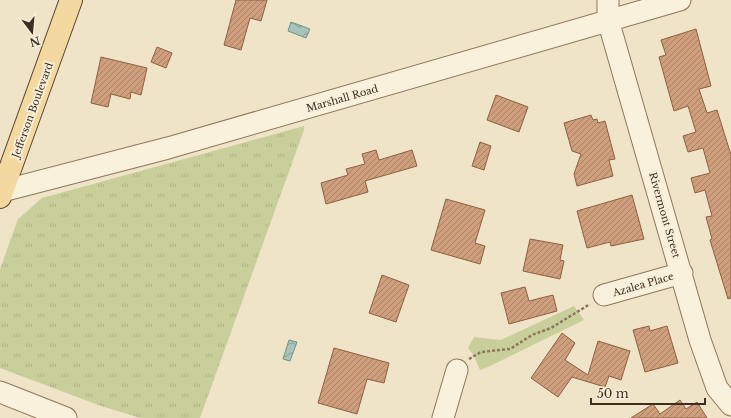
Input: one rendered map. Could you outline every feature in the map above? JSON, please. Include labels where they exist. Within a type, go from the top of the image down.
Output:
[{"type":"main road","name":"Jefferson Boulevard","points":[[3,188],[71,0]]},
{"type":"street","name":"Marshall Road","points":[[3,188],[168,148],[608,10],[680,0]]},
{"type":"street","name":"Rivermont Street","points":[[608,10],[700,340],[717,388],[731,405]]},
{"type":"street","name":"Azalea Place","points":[[604,295],[682,272]]},
{"type":"street","points":[[443,418],[457,370]]},
{"type":"street","points":[[0,392],[66,418]]},
{"type":"path","points":[[457,370],[474,354],[488,350],[510,349],[532,335],[552,328],[604,295]]},
{"type":"green space","points":[[304,126],[304,130],[200,418],[140,418],[101,406],[0,368],[0,269],[18,219],[42,198]]},
{"type":"green space","points":[[574,306],[584,320],[488,367],[480,370],[474,356],[468,348],[474,337],[501,340]]},
{"type":"water","points":[[291,22],[310,29],[306,38],[288,31]]},
{"type":"water","points":[[289,340],[297,342],[290,361],[283,359]]},
{"type":"building","points":[[236,0],[267,0],[261,21],[250,18],[241,50],[224,45]]},
{"type":"building","points":[[696,29],[711,86],[699,89],[707,113],[717,110],[731,155],[731,298],[728,299],[710,240],[712,239],[706,217],[712,216],[705,190],[695,193],[691,178],[710,173],[703,148],[688,152],[683,136],[696,132],[688,106],[674,111],[659,57],[666,55],[661,40]]},
{"type":"building","points":[[157,47],[172,53],[166,68],[151,62]]},
{"type":"building","points":[[101,57],[147,68],[141,95],[131,92],[130,99],[111,94],[108,107],[91,103]]},
{"type":"building","points":[[496,95],[528,107],[519,132],[487,120]]},
{"type":"building","points":[[591,115],[593,120],[597,119],[598,123],[605,121],[615,159],[609,160],[613,176],[577,186],[574,174],[581,154],[572,151],[564,123]]},
{"type":"building","points":[[480,142],[491,146],[484,170],[472,166]]},
{"type":"building","points":[[376,150],[379,160],[412,150],[417,166],[365,181],[368,192],[326,204],[321,183],[348,175],[346,169],[365,164],[362,154]]},
{"type":"building","points":[[632,195],[644,239],[611,246],[610,242],[587,248],[577,211]]},
{"type":"building","points":[[446,199],[485,210],[475,243],[485,246],[480,264],[431,250]]},
{"type":"building","points":[[530,239],[563,245],[560,260],[564,261],[560,279],[523,271]]},
{"type":"building","points":[[382,275],[409,285],[396,322],[369,313]]},
{"type":"building","points":[[525,287],[529,301],[553,295],[557,311],[509,324],[501,293]]},
{"type":"building","points":[[649,326],[650,331],[667,326],[678,363],[645,372],[633,330]]},
{"type":"building","points":[[562,333],[575,343],[565,360],[588,375],[598,341],[630,351],[621,380],[609,376],[605,387],[572,377],[558,397],[531,378]]},
{"type":"building","points":[[334,348],[389,363],[384,383],[367,379],[357,414],[318,403]]},
{"type":"building","points":[[680,400],[686,409],[697,402],[707,418],[631,418],[653,404],[660,414]]}]
